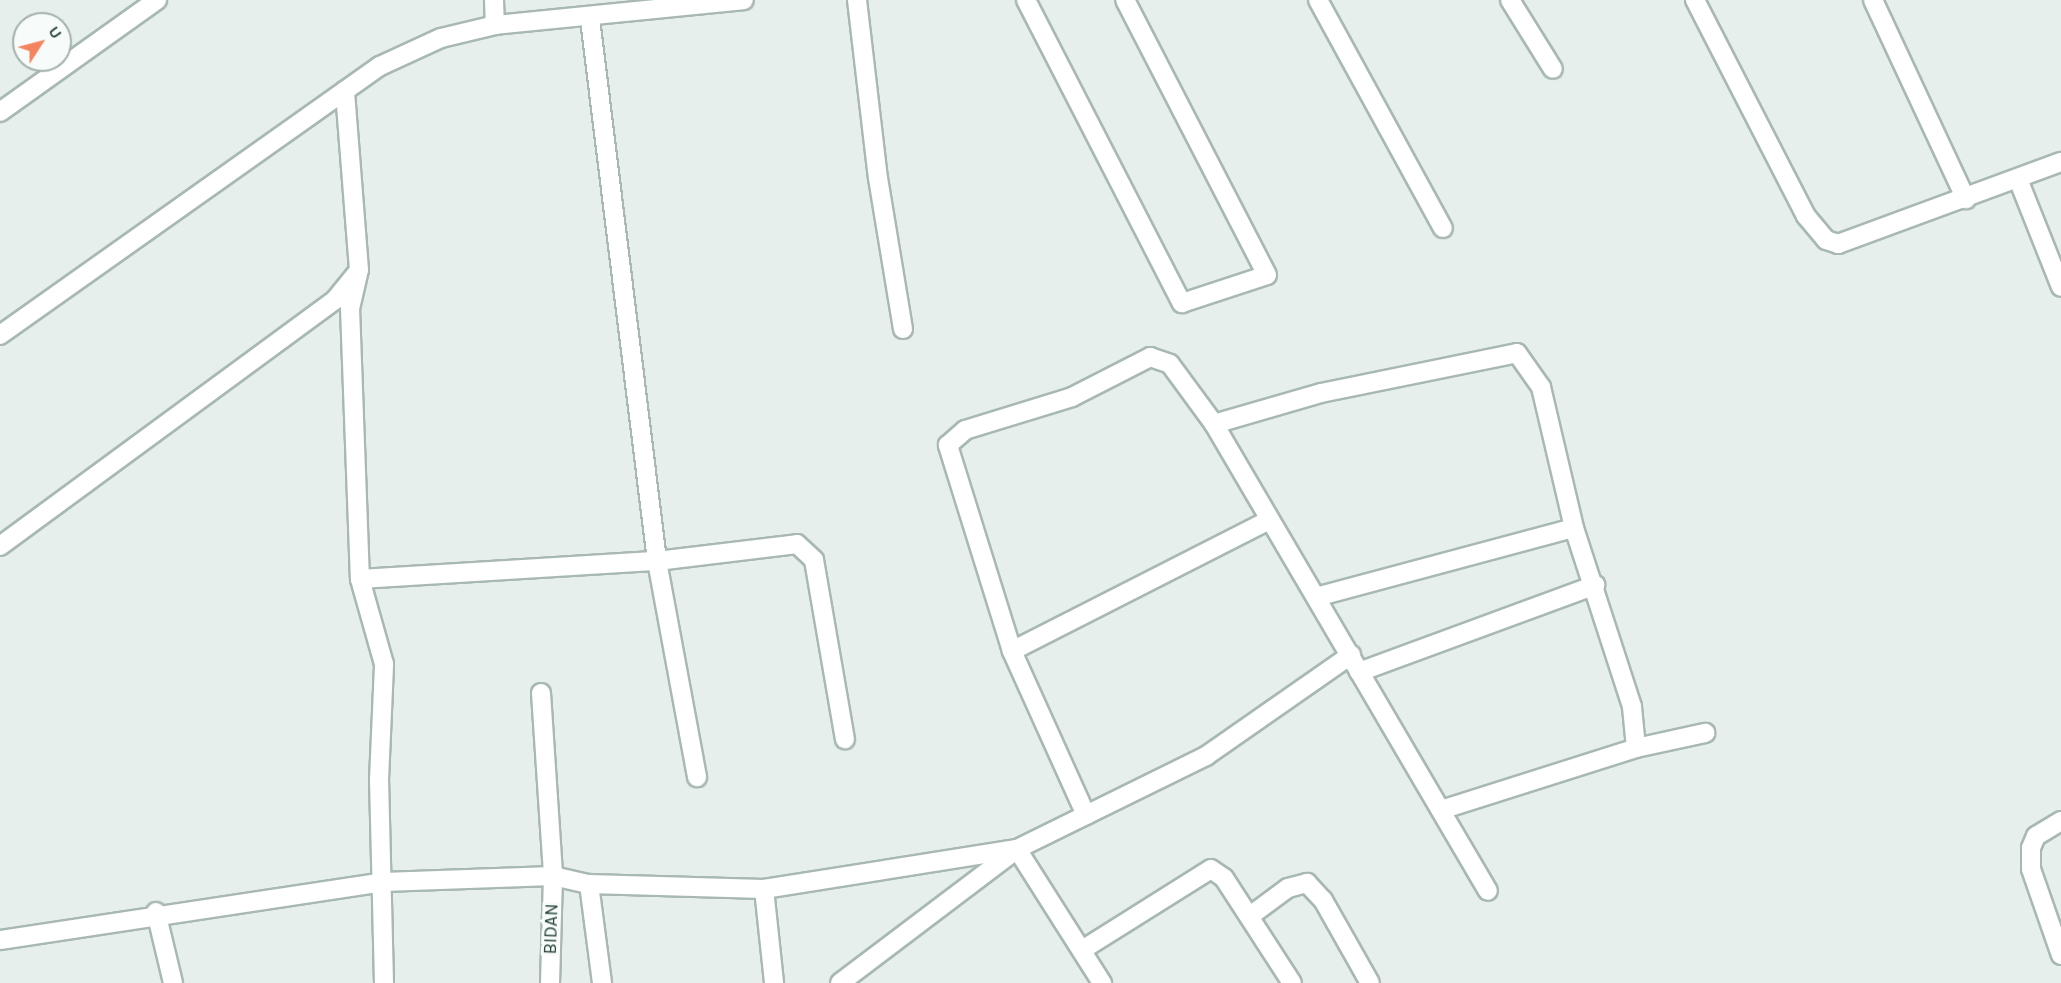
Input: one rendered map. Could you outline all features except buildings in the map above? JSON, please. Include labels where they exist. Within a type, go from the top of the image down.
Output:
[{"type":"street","points":[[0,112],[157,0]]},
{"type":"street","points":[[494,0],[495,25]]},
{"type":"street","points":[[0,335],[380,66],[441,38],[495,25],[590,19],[744,0]]},
{"type":"street","points":[[857,0],[878,178],[903,330]]},
{"type":"street","points":[[1026,0],[1182,303],[1267,275],[1125,0]]},
{"type":"street","points":[[1318,0],[1443,228]]},
{"type":"street","points":[[1510,0],[1553,69]]},
{"type":"street","points":[[1695,0],[1806,216],[1826,240],[1838,244],[1966,199],[2061,162]]},
{"type":"street","points":[[1873,0],[1966,199]]},
{"type":"street","points":[[590,19],[657,561],[697,777]]},
{"type":"street","points":[[345,91],[359,270],[350,308],[360,579],[384,664],[379,780],[384,882],[384,983]]},
{"type":"street","points":[[2018,179],[2061,287]]},
{"type":"street","points":[[0,546],[335,300],[359,270]]},
{"type":"street","points":[[1214,424],[1321,393],[1517,353],[1541,387],[1574,528],[1596,585],[1632,707],[1636,748]]},
{"type":"street","points":[[1086,815],[1012,651],[948,444],[953,437],[1072,397],[1150,357],[1170,364],[1214,424],[1359,672],[1444,809],[1488,891]]},
{"type":"street","points":[[1012,651],[1269,520]]},
{"type":"street","points":[[1316,597],[1574,528]]},
{"type":"street","points":[[360,579],[657,561],[797,544],[807,549],[814,560],[845,739]]},
{"type":"street","points":[[1359,672],[1596,585]]},
{"type":"street","points":[[840,983],[1017,849],[1206,756],[1351,655]]},
{"type":"street","name":"BIDAN","points":[[541,693],[553,876],[550,983]]},
{"type":"street","points":[[1444,809],[1636,748],[1705,733]]},
{"type":"street","points":[[2061,821],[2036,836],[2031,848],[2031,869],[2061,955]]},
{"type":"street","points":[[0,940],[156,912],[384,882],[553,876],[589,884],[764,889],[1017,849]]},
{"type":"street","points":[[1017,849],[1102,983]]},
{"type":"street","points":[[1082,950],[1201,871],[1211,869],[1224,878],[1292,983]]},
{"type":"street","points":[[1250,916],[1288,888],[1306,883],[1323,900],[1370,983]]},
{"type":"street","points":[[589,884],[602,983]]},
{"type":"street","points":[[764,889],[774,983]]},
{"type":"street","points":[[156,912],[173,983]]}]
